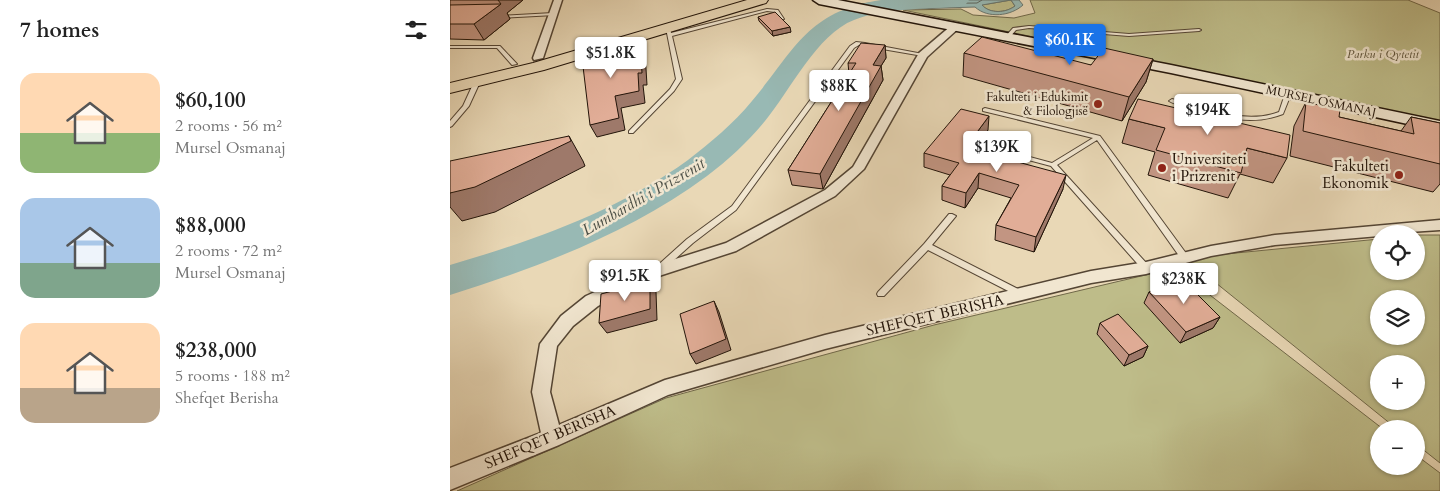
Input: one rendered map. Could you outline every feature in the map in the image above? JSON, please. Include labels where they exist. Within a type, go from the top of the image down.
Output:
[{"type":"main road","points":[[450,79],[538,58],[733,0]]},
{"type":"main road","points":[[450,88],[669,32],[761,0]]},
{"type":"street","points":[[538,58],[558,0]]},
{"type":"street","name":"MURSEL OSMANAJ","points":[[825,1],[1440,126]]},
{"type":"street","points":[[552,438],[541,392],[549,344],[567,321],[592,301],[656,271],[731,247],[830,193],[858,169],[923,55],[955,27]]},
{"type":"street","name":"SHEFQET BERISHA","points":[[450,479],[552,438],[665,388],[825,342],[1092,277],[1146,268],[1275,240],[1440,225]]},
{"type":"lane","points":[[631,132],[672,90],[679,79],[669,32],[768,10],[776,11],[782,19]]},
{"type":"lane","points":[[494,17],[553,14]]},
{"type":"lane","points":[[1007,37],[1015,29],[1029,28],[1129,35],[1199,30]]},
{"type":"lane","points":[[656,271],[690,241],[734,208],[852,47],[858,43],[923,55]]},
{"type":"lane","points":[[452,48],[498,47],[514,64]]},
{"type":"lane","points":[[450,125],[466,106],[477,82]]},
{"type":"lane","points":[[1172,101],[1257,120],[1281,113],[1288,94]]},
{"type":"lane","points":[[985,110],[1098,138],[1185,258]]},
{"type":"lane","points":[[1053,165],[1098,138]]},
{"type":"lane","points":[[1008,153],[1053,165],[1146,268]]},
{"type":"lane","points":[[881,294],[927,246],[952,216]]},
{"type":"lane","points":[[927,246],[1022,295]]},
{"type":"green space","points":[[1011,0],[1015,6],[998,12],[989,10],[982,5]]},
{"type":"green space","name":"Parku i Qytetit","points":[[1030,0],[1408,0],[1440,13],[1440,121],[903,10],[961,9],[973,15],[1014,18],[1035,13]]},
{"type":"green space","points":[[1425,235],[1440,235],[1440,463],[1425,451],[1425,420],[1386,420],[1373,410],[1425,410],[1425,355],[1370,355],[1370,407],[1185,258],[1370,240],[1370,280],[1425,280]]},
{"type":"green space","points":[[1175,268],[1371,420],[1370,475],[1425,475],[1425,462],[1440,473],[1440,491],[457,491],[666,398],[934,325]]},
{"type":"water","points":[[903,0],[1011,0],[1019,0],[1023,5],[1006,14],[993,15],[980,11],[975,7],[882,10],[859,4]],"holes":[[[1011,0],[1015,6],[998,12],[989,10],[982,5]]]},
{"type":"building","points":[[501,4],[474,24],[450,24],[450,5]]},
{"type":"building","points":[[775,12],[790,27],[772,31],[758,17]]},
{"type":"building","points":[[982,37],[1091,65],[1104,48],[1153,59],[1129,97],[964,53]]},
{"type":"building","points":[[640,42],[642,73],[638,73],[639,91],[615,96],[619,118],[590,125],[582,58],[593,56],[591,49],[613,44],[614,47]]},
{"type":"building","points":[[861,43],[885,45],[873,65],[881,66],[820,174],[788,170],[856,63],[848,63]]},
{"type":"building","points":[[1138,99],[1290,135],[1287,158],[1247,148],[1241,173],[1156,150],[1165,128],[1129,119]]},
{"type":"building","points":[[1306,102],[1340,110],[1339,117],[1414,134],[1411,117],[1440,123],[1440,164],[1303,131]]},
{"type":"building","points":[[961,109],[989,116],[972,139],[1009,148],[1003,158],[1066,175],[1036,237],[996,225],[1019,185],[979,173],[966,193],[942,186],[959,163],[924,153]]},
{"type":"building","points":[[569,136],[571,141],[475,187],[450,193],[450,161]]},
{"type":"building","points":[[1182,279],[1220,317],[1186,332],[1149,292]]},
{"type":"building","points":[[650,281],[650,309],[599,323],[601,294]]},
{"type":"building","points":[[714,301],[726,339],[690,354],[680,314]]},
{"type":"building","points":[[1118,314],[1148,346],[1129,355],[1100,323]]},
{"type":"waterway","name":"Lumbardhi i Prizrenit","points":[[450,280],[523,256],[596,226],[631,209],[697,168],[727,144],[745,126],[762,107],[809,45],[836,20],[858,11],[886,5],[959,0]]},
{"type":"place","name":"Fakulteti i Edukimit & Filologjisë","points":[[1098,104]]},
{"type":"place","name":"Universiteti i Prizrenit","points":[[1162,168]]},
{"type":"place","name":"Fakulteti Ekonomik","points":[[1399,175]]}]
